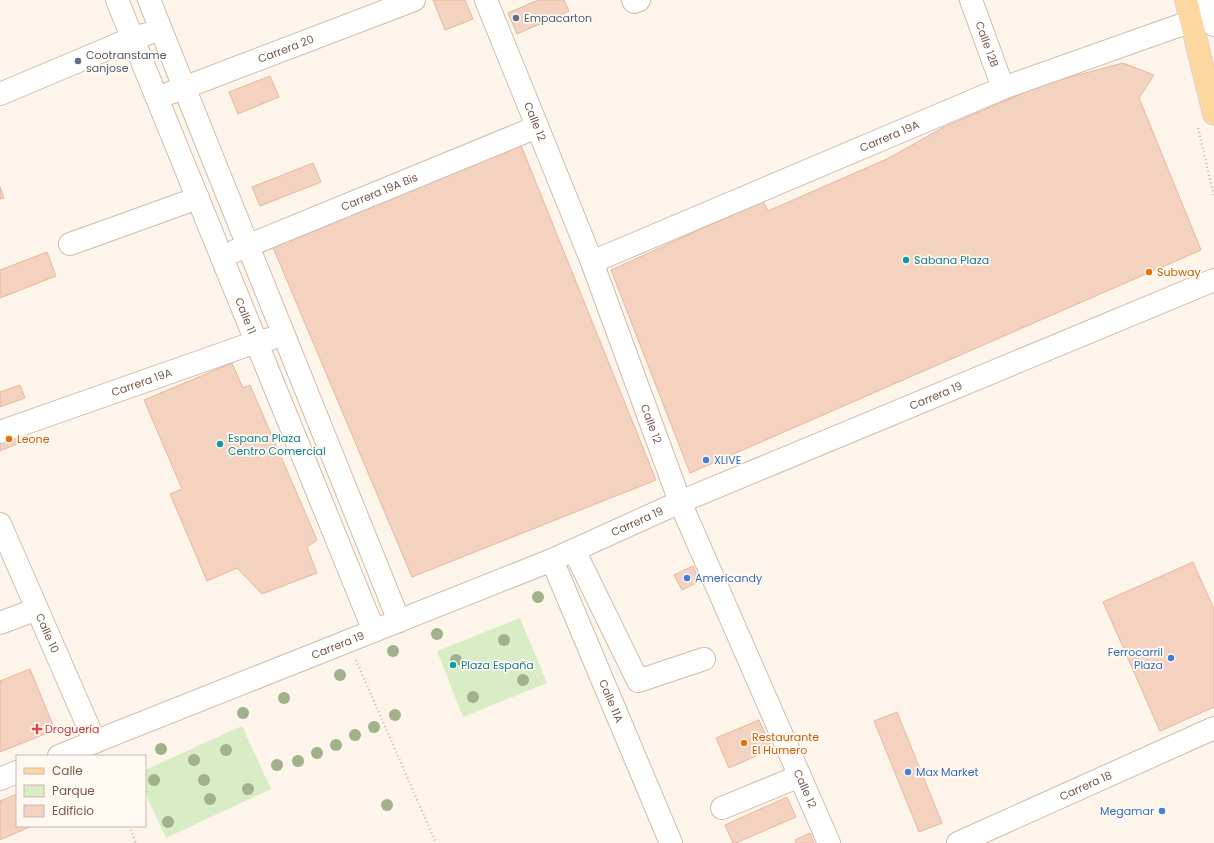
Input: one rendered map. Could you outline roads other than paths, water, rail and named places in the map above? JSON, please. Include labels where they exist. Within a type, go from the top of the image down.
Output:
[{"type":"main road","points":[[1186,0],[1214,114]]},
{"type":"street","name":"Calle 11","points":[[118,0],[374,631]]},
{"type":"street","points":[[150,0],[399,621]]},
{"type":"street","name":"Carrera 20","points":[[157,98],[414,0]]},
{"type":"street","name":"Calle 12","points":[[486,0],[592,262],[680,502],[829,843]]},
{"type":"street","name":"Calle 12B","points":[[971,0],[1003,88]]},
{"type":"street","points":[[1208,0],[1214,24]]},
{"type":"street","name":"Carrera 19A","points":[[592,262],[1003,88],[1192,21]]},
{"type":"street","points":[[0,94],[133,38],[161,30]]},
{"type":"street","name":"Carrera 19A Bis","points":[[221,256],[537,127]]},
{"type":"street","points":[[70,244],[198,198]]},
{"type":"street","name":"Carrera 19","points":[[61,755],[552,560],[680,502],[1214,280]]},
{"type":"street","name":"Carrera 19A","points":[[0,432],[256,342],[285,335]]},
{"type":"street","name":"Calle 10","points":[[0,524],[95,742]]},
{"type":"street","points":[[574,550],[638,681],[704,659]]},
{"type":"street","name":"Calle 11A","points":[[552,560],[671,843]]},
{"type":"street","points":[[0,623],[37,609]]},
{"type":"street","name":"Carrera 18","points":[[958,843],[1214,728]]},
{"type":"street","points":[[0,779],[16,772]]},
{"type":"street","points":[[722,808],[800,776]]},
{"type":"place","name":"Empacarton","points":[[516,18]]},
{"type":"place","name":"Cootranstame sanjose","points":[[78,61]]},
{"type":"place","name":"Sabana Plaza","points":[[906,260]]},
{"type":"place","name":"Subway","points":[[1149,272]]},
{"type":"place","name":"Leone","points":[[9,439]]},
{"type":"place","name":"Espana Plaza Centro Comercial","points":[[220,444]]},
{"type":"place","name":"XLIVE","points":[[706,460]]},
{"type":"place","name":"Americandy","points":[[687,578]]},
{"type":"place","name":"Ferrocarril Plaza","points":[[1171,658]]},
{"type":"place","name":"Plaza España","points":[[453,665]]},
{"type":"place","name":"Droguería","points":[[37,729]]},
{"type":"place","name":"Restaurante El Humero","points":[[744,743]]},
{"type":"place","name":"Max Market","points":[[908,772]]},
{"type":"place","name":"Megamar","points":[[1162,811]]}]
